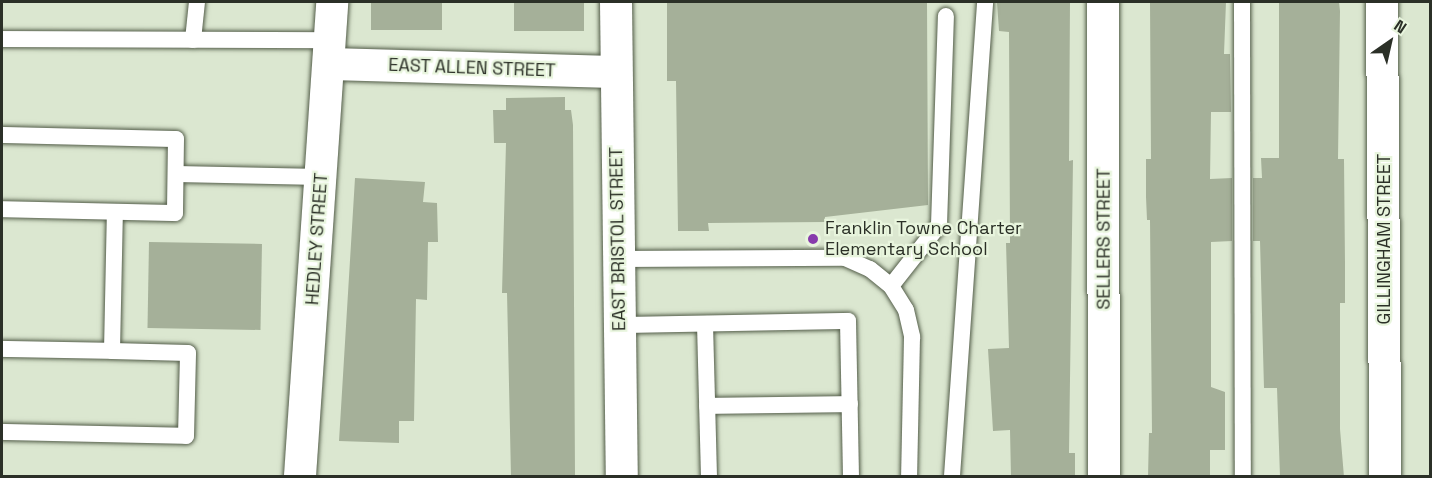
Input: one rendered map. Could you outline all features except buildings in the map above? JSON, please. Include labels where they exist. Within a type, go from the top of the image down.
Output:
[{"type":"street","name":"HEDLEY STREET","points":[[300,477],[332,2]]},
{"type":"street","name":"EAST BRISTOL STREET","points":[[616,2],[615,72],[622,477]]},
{"type":"street","name":"SELLERS STREET","points":[[1103,2],[1104,477]]},
{"type":"street","name":"GILLINGHAM STREET","points":[[1382,2],[1385,477]]},
{"type":"street","name":"EAST ALLEN STREET","points":[[329,52],[615,72]]},
{"type":"lane","points":[[193,40],[197,2]]},
{"type":"lane","points":[[952,477],[985,2]]},
{"type":"lane","points":[[1242,2],[1243,477]]},
{"type":"lane","points":[[891,286],[939,225],[946,16]]},
{"type":"lane","points":[[2,39],[193,40],[329,52]]},
{"type":"lane","points":[[2,135],[176,139],[175,213],[2,209]]},
{"type":"lane","points":[[176,174],[321,177]]},
{"type":"lane","points":[[112,351],[115,212]]},
{"type":"lane","points":[[618,259],[844,258],[870,269],[891,286],[906,310],[912,337],[909,477]]},
{"type":"lane","points":[[619,325],[848,321],[851,477]]},
{"type":"lane","points":[[705,324],[709,477]]},
{"type":"lane","points":[[2,349],[188,353],[186,436],[2,432]]},
{"type":"lane","points":[[707,406],[850,404]]},
{"type":"place","name":"Franklin Towne Charter Elementary School","points":[[813,239]]}]
